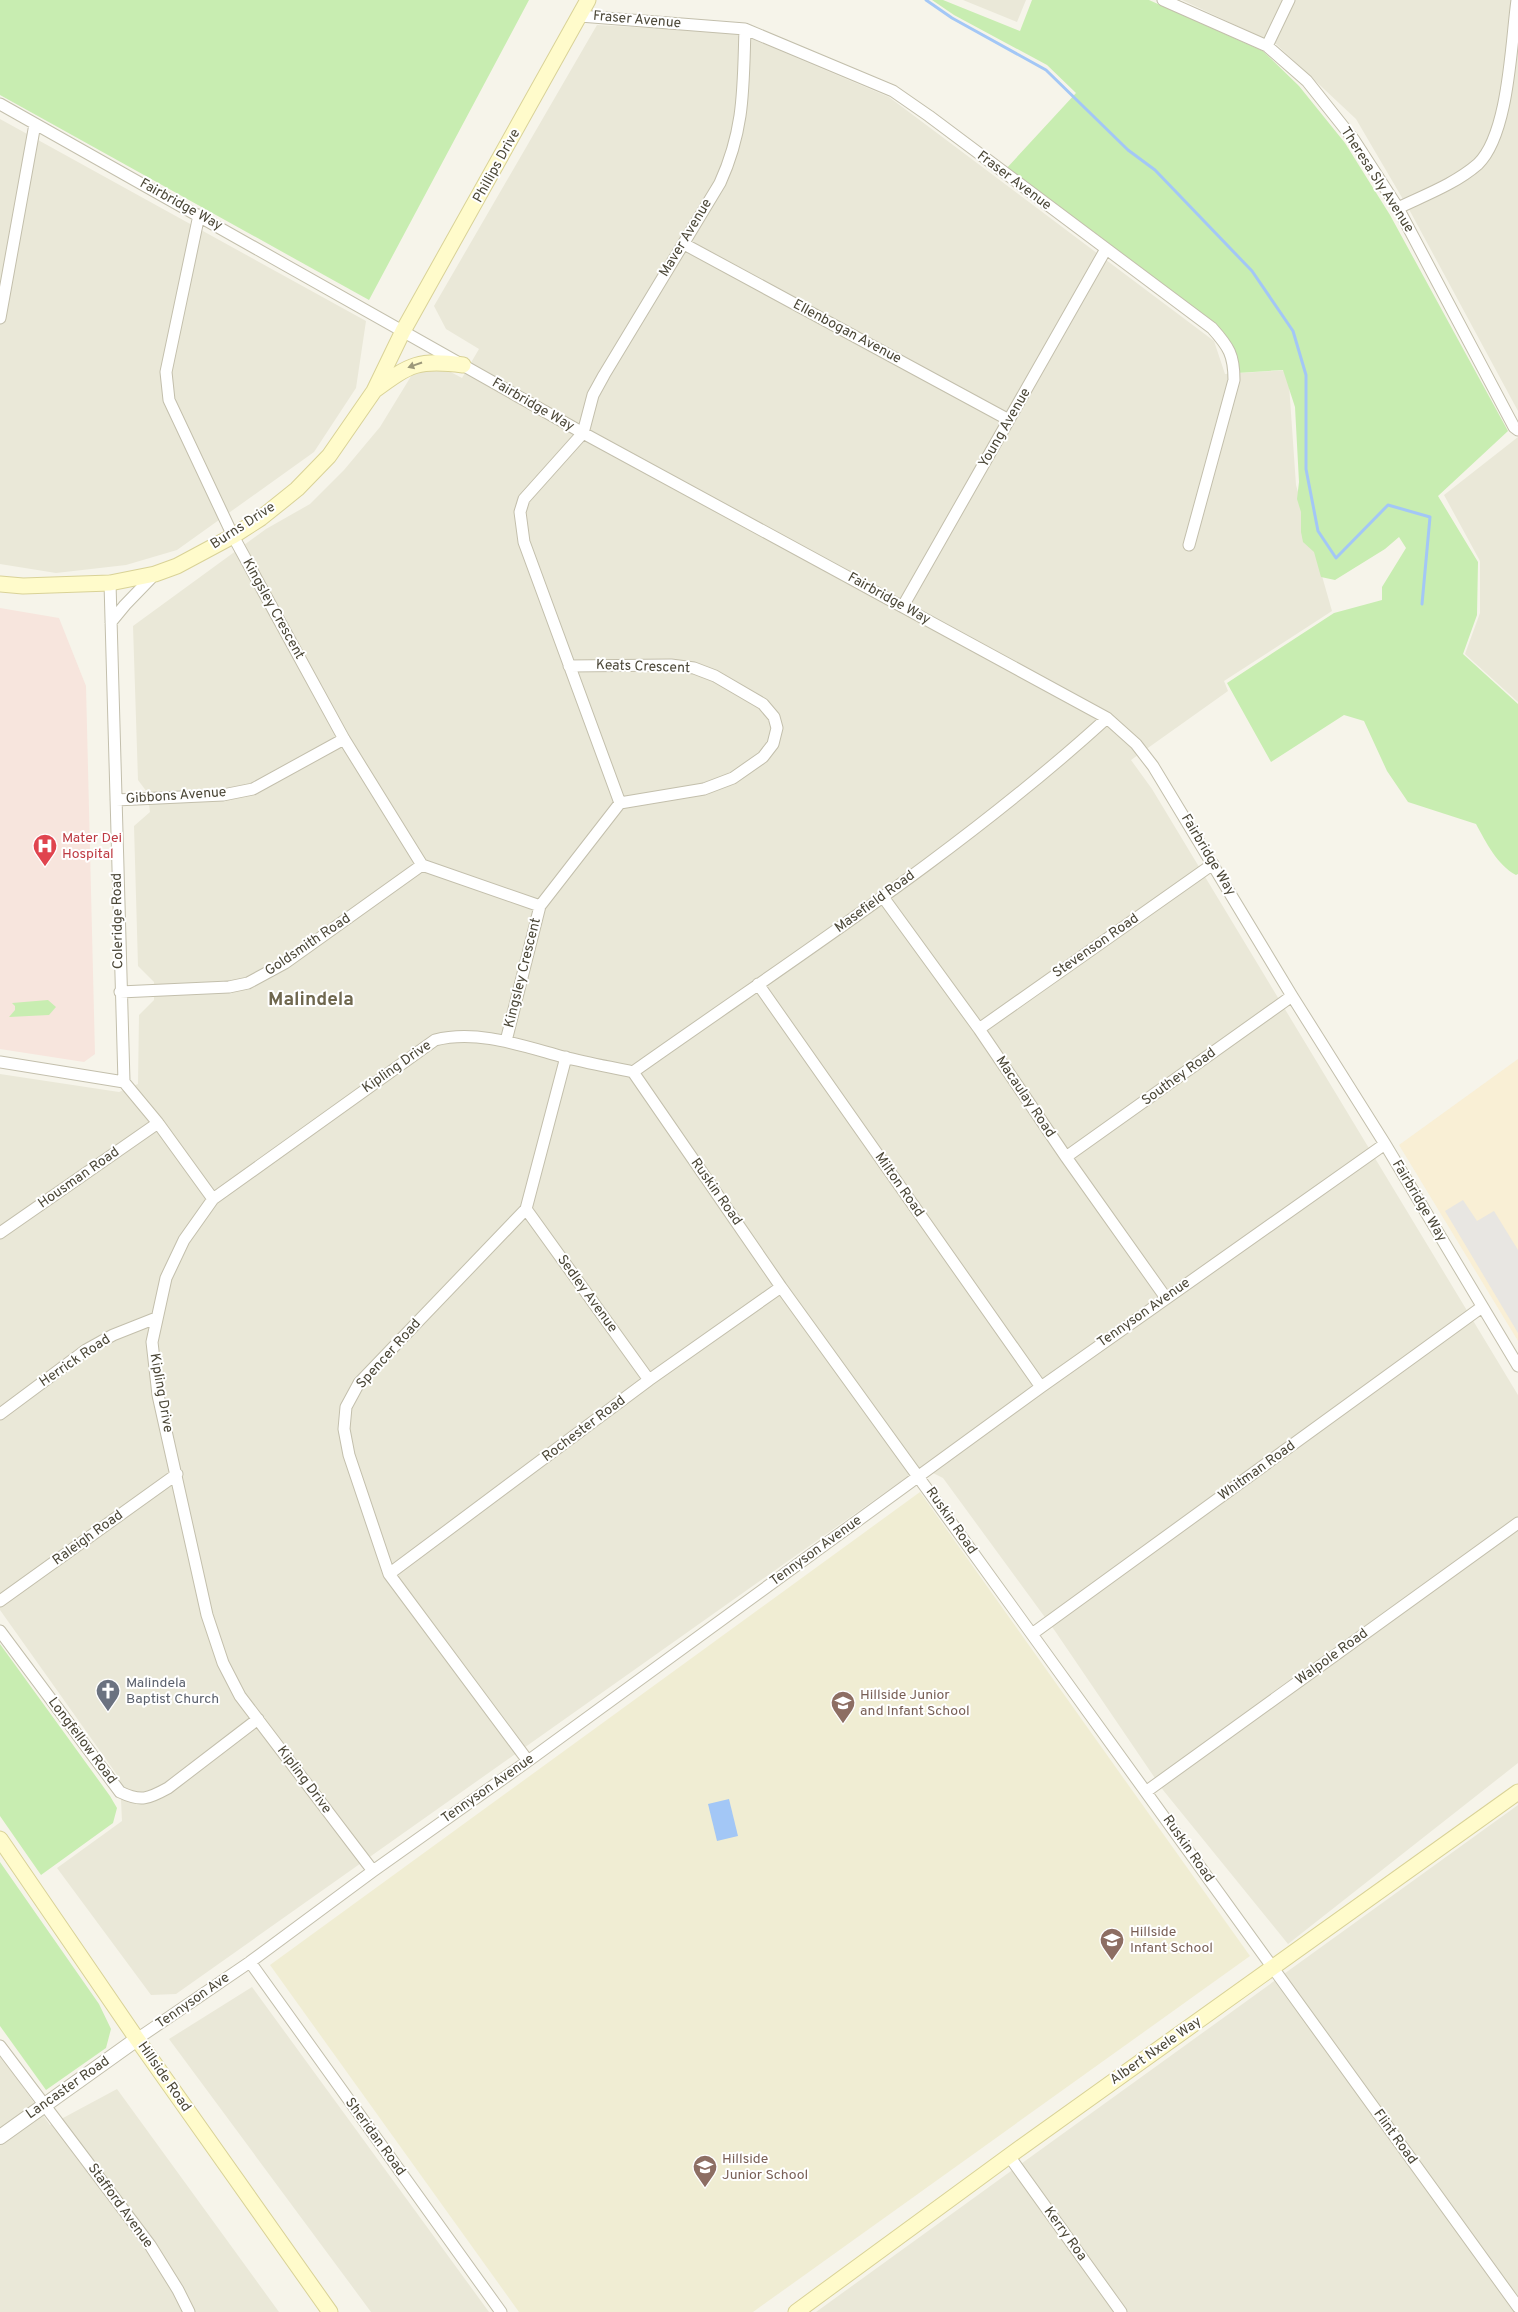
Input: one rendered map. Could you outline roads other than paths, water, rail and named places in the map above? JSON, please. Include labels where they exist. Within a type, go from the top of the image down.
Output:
[{"type":"main road","name":"Phillips Drive","points":[[403,331],[588,0]]},
{"type":"main road","name":"Burns Drive","points":[[0,584],[24,586],[110,583],[155,574],[176,566],[233,536],[261,518],[297,489],[329,456],[374,391],[403,331]]},
{"type":"main road","points":[[374,391],[400,372],[414,365],[438,362],[463,365]]},
{"type":"main road","name":"Albert Nxele Way","points":[[796,2312],[1009,2156],[1518,1792]]},
{"type":"main road","name":"Hillside Road","points":[[0,1839],[137,2039],[330,2312]]},
{"type":"street","name":"Theresa Sly Avenue","points":[[1163,0],[1267,46],[1307,81],[1354,140],[1398,208],[1514,427],[1518,430]]},
{"type":"street","points":[[1267,46],[1289,0]]},
{"type":"street","points":[[1398,208],[1454,181],[1476,165],[1487,153],[1499,128],[1504,104],[1517,0]]},
{"type":"street","name":"Fraser Avenue","points":[[580,16],[745,29],[893,91],[1212,328],[1228,346],[1234,362],[1234,380],[1189,545]]},
{"type":"street","name":"Maver Avenue","points":[[583,433],[589,407],[597,388],[720,183],[730,159],[739,130],[745,29]]},
{"type":"street","name":"Fairbridge Way","points":[[0,104],[583,433],[1108,718],[1136,744],[1153,766],[1292,996],[1385,1144],[1518,1366]]},
{"type":"street","points":[[0,318],[35,124]]},
{"type":"street","name":"Kingsley Crescent","points":[[199,215],[166,372],[166,385],[169,400],[233,536],[344,738],[422,865],[540,906]]},
{"type":"street","name":"Ellenbogan Avenue","points":[[684,244],[1010,420]]},
{"type":"street","name":"Young Avenue","points":[[903,606],[1106,249]]},
{"type":"street","points":[[583,433],[524,499],[520,512],[524,542],[620,804]]},
{"type":"street","points":[[111,622],[155,574]]},
{"type":"street","name":"Coleridge Road","points":[[110,583],[124,1082]]},
{"type":"street","name":"Keats Crescent","points":[[569,666],[671,665],[694,668],[715,676],[763,704],[774,717],[777,728],[773,744],[763,757],[733,778],[704,789],[620,804]]},
{"type":"street","name":"Masefield Road","points":[[633,1072],[883,897],[1048,772],[1108,718]]},
{"type":"street","name":"Gibbons Avenue","points":[[116,800],[222,795],[252,789],[344,738]]},
{"type":"street","name":"Kingsley Crescent","points":[[506,1040],[540,906],[620,804]]},
{"type":"street","name":"Stevenson Road","points":[[979,1029],[1213,864]]},
{"type":"street","name":"Goldsmith Road","points":[[120,992],[229,987],[248,984],[285,963],[422,865]]},
{"type":"street","name":"Macaulay Road","points":[[883,897],[979,1029],[1066,1158],[1166,1298]]},
{"type":"street","name":"Milton Road","points":[[758,984],[1041,1387]]},
{"type":"street","name":"Southey Road","points":[[1066,1158],[1292,996]]},
{"type":"street","name":"Kipling Drive","points":[[373,1871],[240,1696],[223,1663],[200,1583],[158,1395],[152,1342],[166,1278],[184,1240],[213,1199],[427,1044],[448,1037],[506,1040],[566,1057],[633,1072]]},
{"type":"street","name":"Spencer Road","points":[[528,1761],[389,1574],[349,1455],[344,1428],[346,1407],[359,1383],[526,1209],[566,1057]]},
{"type":"street","points":[[0,1062],[124,1082],[158,1123],[213,1199]]},
{"type":"street","name":"Ruskin Road","points":[[633,1072],[781,1287],[1147,1791],[1273,1968]]},
{"type":"street","name":"Housman Road","points":[[0,1233],[158,1123]]},
{"type":"street","name":"Tennyson Avenue","points":[[250,1962],[1041,1387],[1385,1144]]},
{"type":"street","name":"Sedley Avenue","points":[[526,1209],[649,1380]]},
{"type":"street","points":[[0,1221],[13,1224]]},
{"type":"street","name":"Rochester Road","points":[[389,1574],[649,1380],[781,1287]]},
{"type":"street","name":"Whitman Road","points":[[1032,1634],[1482,1307]]},
{"type":"street","name":"Herrick Road","points":[[0,1414],[86,1350],[113,1335],[156,1318]]},
{"type":"street","name":"Raleigh Road","points":[[0,1601],[177,1474]]},
{"type":"street","name":"Walpole Road","points":[[1147,1791],[1518,1523]]},
{"type":"street","name":"Longfellow Road","points":[[0,1630],[120,1792],[134,1799],[151,1797],[168,1788],[258,1719]]},
{"type":"street","name":"Tennyson Ave","points":[[137,2039],[250,1962]]},
{"type":"street","name":"Sheridan Road","points":[[250,1962],[501,2312]]},
{"type":"street","name":"Flint Road","points":[[1273,1968],[1518,2307]]},
{"type":"street","name":"Lancaster Road","points":[[0,2137],[137,2039]]},
{"type":"street","name":"Stafford Avenue","points":[[0,2046],[150,2245],[178,2290],[189,2312]]},
{"type":"street","name":"Kerry Roa","points":[[1009,2156],[1121,2312]]},
{"type":"water","points":[[729,1799],[738,1836],[717,1841],[708,1804]]},
{"type":"waterway","points":[[926,0],[952,18],[1046,70],[1128,150],[1155,170],[1252,271],[1293,331],[1306,375],[1306,469],[1318,531],[1336,558],[1388,505],[1430,517],[1422,604]]},
{"type":"place","name":"Mater Dei Hospital","points":[[45,867]]},
{"type":"place","name":"Malindela Baptist Church","points":[[108,1712]]},
{"type":"place","name":"Hillside Junior and Infant School","points":[[843,1724]]},
{"type":"place","name":"Hillside Infant School","points":[[1112,1961]]},
{"type":"place","name":"Hillside Junior School","points":[[705,2188]]},
{"type":"district","name":"Malindela","points":[[311,1000]]}]
